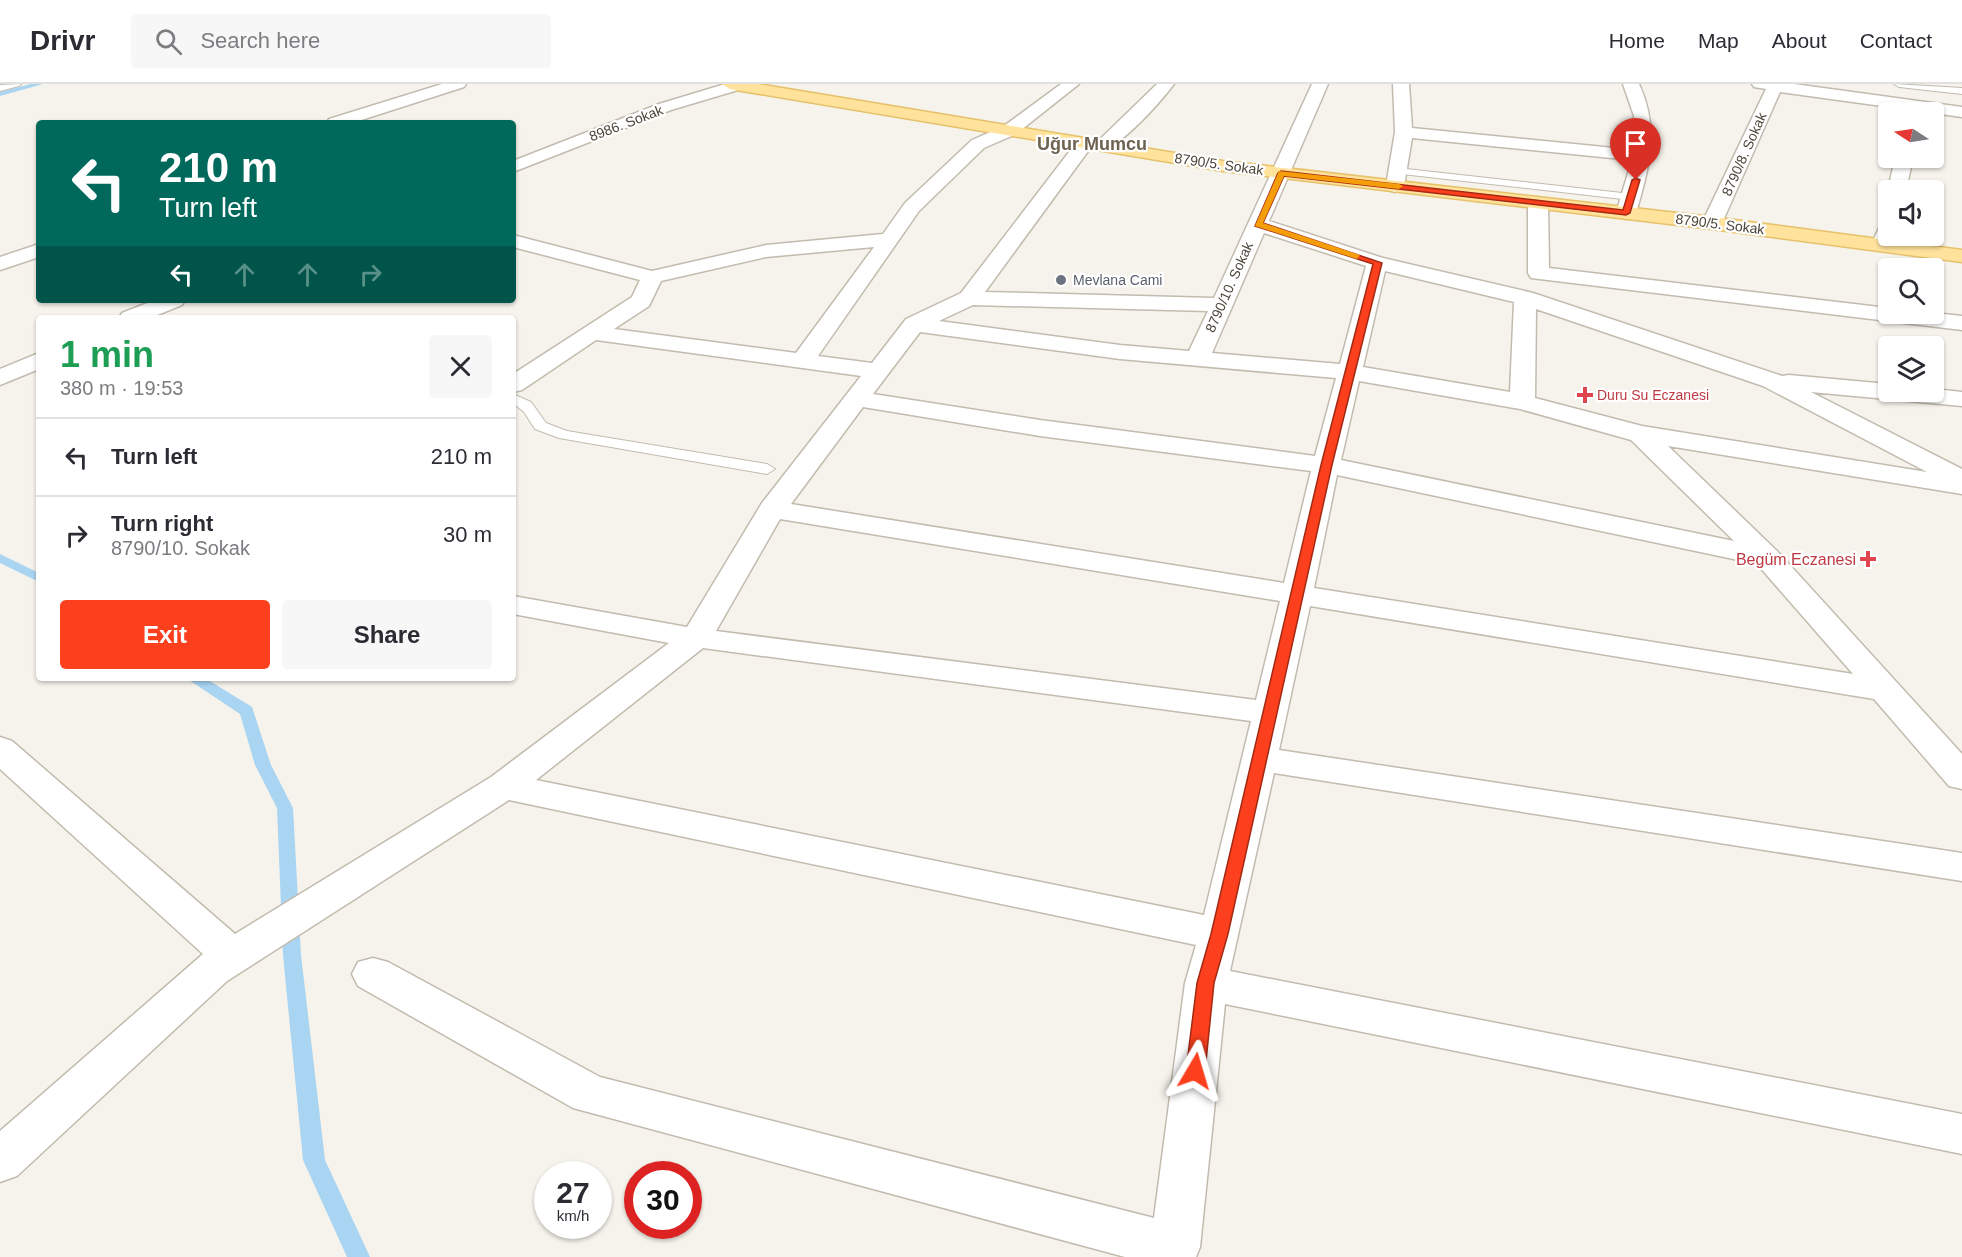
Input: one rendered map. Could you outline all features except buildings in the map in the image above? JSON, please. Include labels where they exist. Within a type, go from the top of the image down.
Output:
[{"type":"main road","name":"8790/5. Sokak","points":[[737,85],[1093,145],[1281,173],[1396,178],[1539,203],[1629,205],[1713,223],[1878,235]]},
{"type":"main road","name":"8790/5. Sokak","points":[[1926,246],[1962,255]]},
{"type":"street","points":[[344,120],[458,84]]},
{"type":"street","points":[[802,362],[912,207],[978,144],[1010,130],[1071,84]]},
{"type":"street","points":[[0,1161],[212,969],[504,786],[696,638],[772,509],[914,324],[969,298],[1093,145],[1120,132],[1166,84]]},
{"type":"street","name":"8790/10. Sokak","points":[[1197,360],[1281,173],[1288,148],[1312,105],[1320,84]]},
{"type":"street","points":[[1396,178],[1404,132],[1401,84]]},
{"type":"street","points":[[1629,205],[1642,156],[1645,132],[1642,103],[1631,84]]},
{"type":"street","name":"8986. Sokak","points":[[516,166],[665,107],[737,85]]},
{"type":"street","points":[[1767,85],[1878,102]]},
{"type":"street","name":"8790/8. Sokak","points":[[1713,223],[1767,85]]},
{"type":"street","points":[[1944,111],[1962,112]]},
{"type":"street","points":[[1404,132],[1642,156]]},
{"type":"street","points":[[1539,203],[1539,273],[1962,323]]},
{"type":"street","points":[[1258,224],[1377,263],[1525,298],[1772,381],[1962,480]]},
{"type":"street","points":[[516,242],[652,277],[766,251],[889,238]]},
{"type":"street","points":[[0,264],[36,251]]},
{"type":"street","points":[[373,974],[589,1094],[1175,1247],[1206,983],[1220,934],[1326,465],[1377,263]]},
{"type":"street","points":[[516,383],[641,301],[652,277]]},
{"type":"street","points":[[969,298],[1221,305]]},
{"type":"street","points":[[1522,402],[1525,298]]},
{"type":"street","points":[[148,315],[169,303]]},
{"type":"street","points":[[914,324],[1120,352],[1350,372],[1522,402],[1640,434],[1962,486]]},
{"type":"street","points":[[592,333],[878,371]]},
{"type":"street","points":[[0,378],[36,361]]},
{"type":"street","points":[[1772,381],[1962,399]]},
{"type":"street","points":[[857,399],[1040,428],[1326,465],[1767,557]]},
{"type":"street","points":[[1640,434],[1767,557],[1962,777]]},
{"type":"street","points":[[772,509],[1886,690]]},
{"type":"street","points":[[516,606],[696,638],[1270,713]]},
{"type":"street","points":[[0,749],[245,948]]},
{"type":"street","points":[[1260,759],[1962,867]]},
{"type":"street","points":[[504,786],[1220,934]]},
{"type":"street","points":[[1206,983],[1962,1134]]},
{"type":"lane","points":[[0,88],[16,84]]},
{"type":"lane","points":[[1899,84],[1962,92]]},
{"type":"lane","points":[[1396,178],[1629,205]]},
{"type":"lane","points":[[516,399],[534,413],[540,426],[564,435],[767,469]]},
{"type":"waterway","points":[[0,94],[39,84]]},
{"type":"waterway","points":[[0,558],[36,576]]},
{"type":"waterway","points":[[199,681],[247,711],[263,765],[285,808],[292,955],[314,1160],[359,1257]]},
{"type":"slow traffic","points":[[1357,256],[1258,224],[1281,173],[1399,186]]},
{"type":"place","name":"Mevlana Cami","points":[[1061,280]]},
{"type":"place","name":"Duru Su Eczanesi","points":[[1585,395]]},
{"type":"place","name":"Begüm Eczanesi","points":[[1868,559]]},
{"type":"district","name":"Uğur Mumcu","points":[[1092,144]]},
{"type":"route","points":[[1195,1071],[1206,983],[1220,934],[1326,465],[1377,263],[1258,224],[1281,173],[1626,213],[1636,180]]}]
